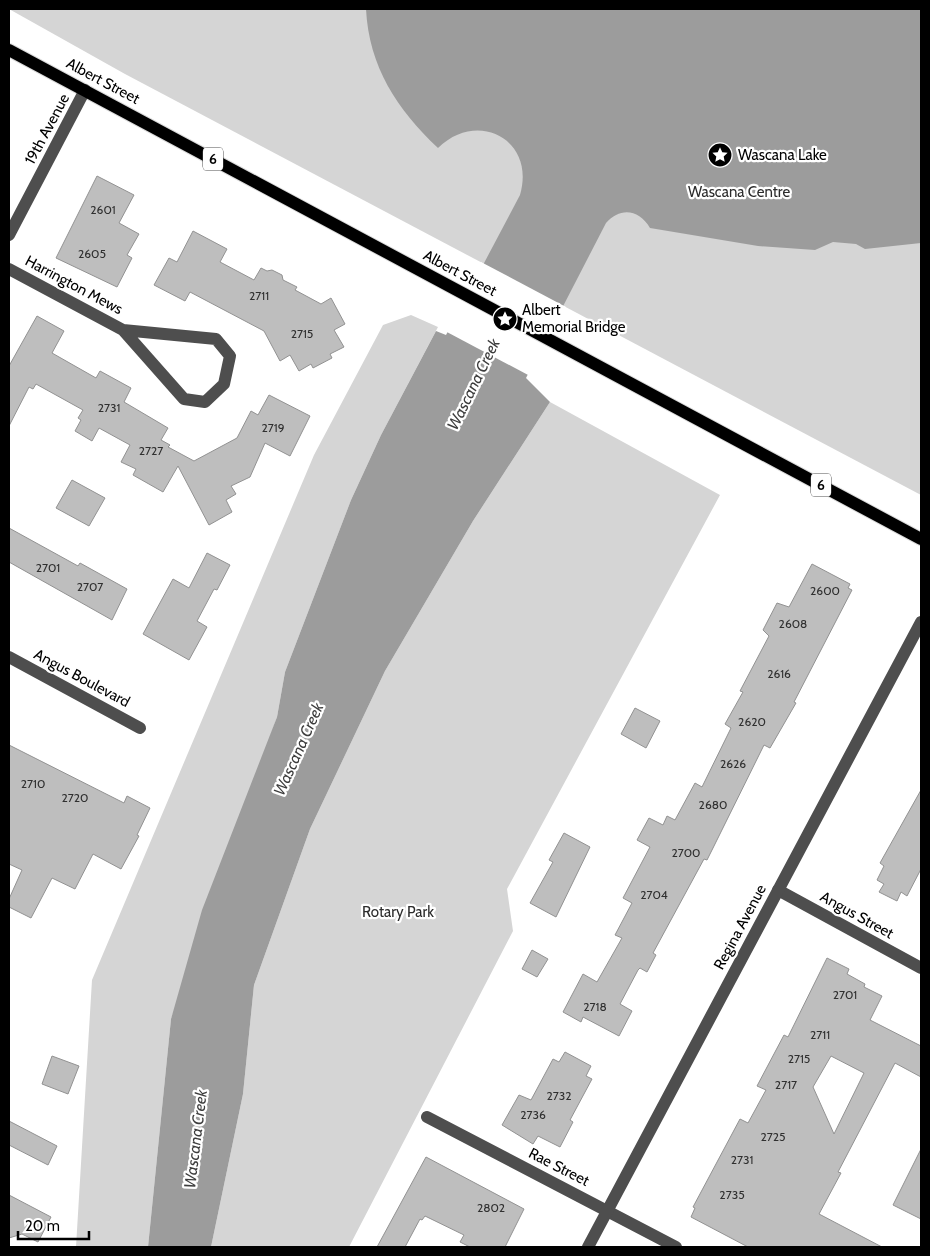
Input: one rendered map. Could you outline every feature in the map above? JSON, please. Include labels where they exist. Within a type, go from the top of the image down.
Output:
[{"type":"main road","name":"Albert Street","points":[[9,50],[918,538]]},
{"type":"street","name":"19th Avenue","points":[[9,235],[85,90]]},
{"type":"street","name":"Harrington Mews","points":[[9,268],[123,330],[184,399],[205,402],[224,384],[230,356],[216,339],[123,330]]},
{"type":"street","name":"Regina Avenue","points":[[588,1247],[921,622]]},
{"type":"street","name":"Angus Boulevard","points":[[9,657],[140,728]]},
{"type":"street","name":"Angus Street","points":[[778,890],[921,968]]},
{"type":"street","name":"Rae Street","points":[[427,1117],[676,1247]]},
{"type":"green space","name":"Wascana Centre","points":[[9,9],[921,9],[921,495],[125,74]]},
{"type":"green space","points":[[411,315],[438,327],[381,435],[351,500],[285,672],[277,717],[171,1019],[148,1247],[76,1247],[92,980],[314,455],[383,325]]},
{"type":"green space","name":"Rotary Park","points":[[550,402],[720,495],[507,889],[513,931],[349,1247],[211,1247],[243,1094],[254,985],[310,829],[385,671],[473,521]]},
{"type":"water","name":"Wascana Creek","points":[[366,9],[921,9],[921,243],[865,249],[856,244],[833,242],[815,250],[758,246],[650,228],[640,217],[629,212],[617,214],[606,223],[526,378],[550,402],[473,521],[385,671],[310,829],[254,985],[243,1094],[211,1247],[148,1247],[171,1019],[202,910],[277,717],[285,672],[351,500],[381,435],[436,331],[446,335],[520,195],[523,176],[520,159],[512,146],[500,136],[486,131],[470,131],[454,137],[438,148],[410,118],[388,86],[379,68],[368,30]]},
{"type":"pier","points":[[481,262],[566,307],[530,376],[445,331]]},
{"type":"building","points":[[97,176],[134,195],[119,223],[139,234],[127,255],[132,258],[117,287],[56,258]]},
{"type":"building","points":[[193,231],[227,249],[220,262],[254,280],[261,268],[267,271],[272,270],[282,275],[283,280],[297,287],[295,290],[321,304],[331,298],[345,324],[334,330],[344,347],[330,354],[332,358],[313,368],[311,364],[299,371],[290,355],[280,361],[264,331],[190,292],[185,301],[154,285],[169,258],[177,262]]},
{"type":"building","points":[[37,316],[64,331],[52,353],[96,378],[100,371],[131,388],[124,402],[168,428],[161,440],[170,445],[168,447],[194,461],[237,438],[251,411],[258,415],[269,395],[310,416],[290,456],[265,443],[250,477],[231,486],[236,494],[226,500],[232,512],[209,525],[178,466],[163,492],[133,475],[136,469],[121,462],[130,445],[99,428],[92,441],[75,431],[81,420],[78,418],[83,410],[36,384],[33,389],[29,387],[9,426],[9,366]]},
{"type":"building","points":[[72,480],[105,498],[89,526],[56,508]]},
{"type":"building","points":[[9,528],[78,566],[80,563],[127,589],[112,620],[9,562]]},
{"type":"building","points":[[207,553],[230,565],[217,590],[214,589],[197,621],[207,627],[189,660],[143,634],[173,579],[189,588]]},
{"type":"building","points":[[812,564],[850,584],[848,588],[852,590],[794,702],[796,703],[770,748],[764,745],[707,860],[704,859],[653,953],[656,955],[647,972],[640,968],[638,970],[620,1004],[632,1011],[619,1036],[583,1017],[581,1022],[563,1012],[583,974],[597,982],[622,938],[615,935],[632,903],[623,898],[650,847],[637,840],[649,818],[663,825],[667,816],[675,820],[695,783],[702,787],[731,728],[725,724],[743,692],[740,691],[769,636],[763,630],[777,603],[789,607]]},
{"type":"building","points":[[635,708],[660,721],[646,748],[621,734]]},
{"type":"building","points":[[9,745],[124,803],[127,796],[150,808],[137,835],[139,836],[121,869],[93,854],[75,889],[52,878],[31,918],[9,907],[9,899],[22,870],[9,864]]},
{"type":"building","points":[[921,790],[921,869],[907,896],[901,892],[897,901],[879,892],[884,884],[877,880],[884,866],[880,863]]},
{"type":"building","points":[[564,833],[590,847],[556,917],[530,903],[553,862],[549,860]]},
{"type":"building","points":[[532,950],[548,959],[537,977],[522,969]]},
{"type":"building","points":[[827,958],[849,969],[847,974],[865,984],[864,987],[882,996],[870,1020],[921,1046],[921,1077],[895,1063],[838,1172],[841,1173],[819,1214],[882,1247],[748,1247],[691,1217],[695,1208],[693,1207],[740,1119],[748,1123],[766,1090],[757,1086],[784,1035],[788,1037]],"holes":[[[831,1056],[864,1073],[834,1134],[813,1087]]]},
{"type":"building","points":[[565,1052],[591,1066],[586,1076],[592,1079],[570,1120],[573,1122],[560,1147],[538,1136],[533,1144],[502,1125],[519,1095],[531,1100],[553,1059],[559,1062]]},
{"type":"building","points":[[52,1056],[79,1066],[68,1094],[42,1084]]},
{"type":"building","points":[[9,1121],[57,1146],[48,1165],[9,1145]]},
{"type":"building","points":[[921,1149],[921,1219],[893,1205]]},
{"type":"building","points":[[426,1157],[524,1209],[505,1247],[470,1247],[460,1242],[464,1235],[425,1216],[422,1220],[420,1219],[405,1247],[377,1247]]},
{"type":"building","points":[[9,1195],[51,1217],[38,1242],[22,1234],[9,1238]]},
{"type":"place","name":"Wascana Lake","points":[[720,155]]},
{"type":"place","name":"Albert Memorial Bridge","points":[[505,319]]}]
